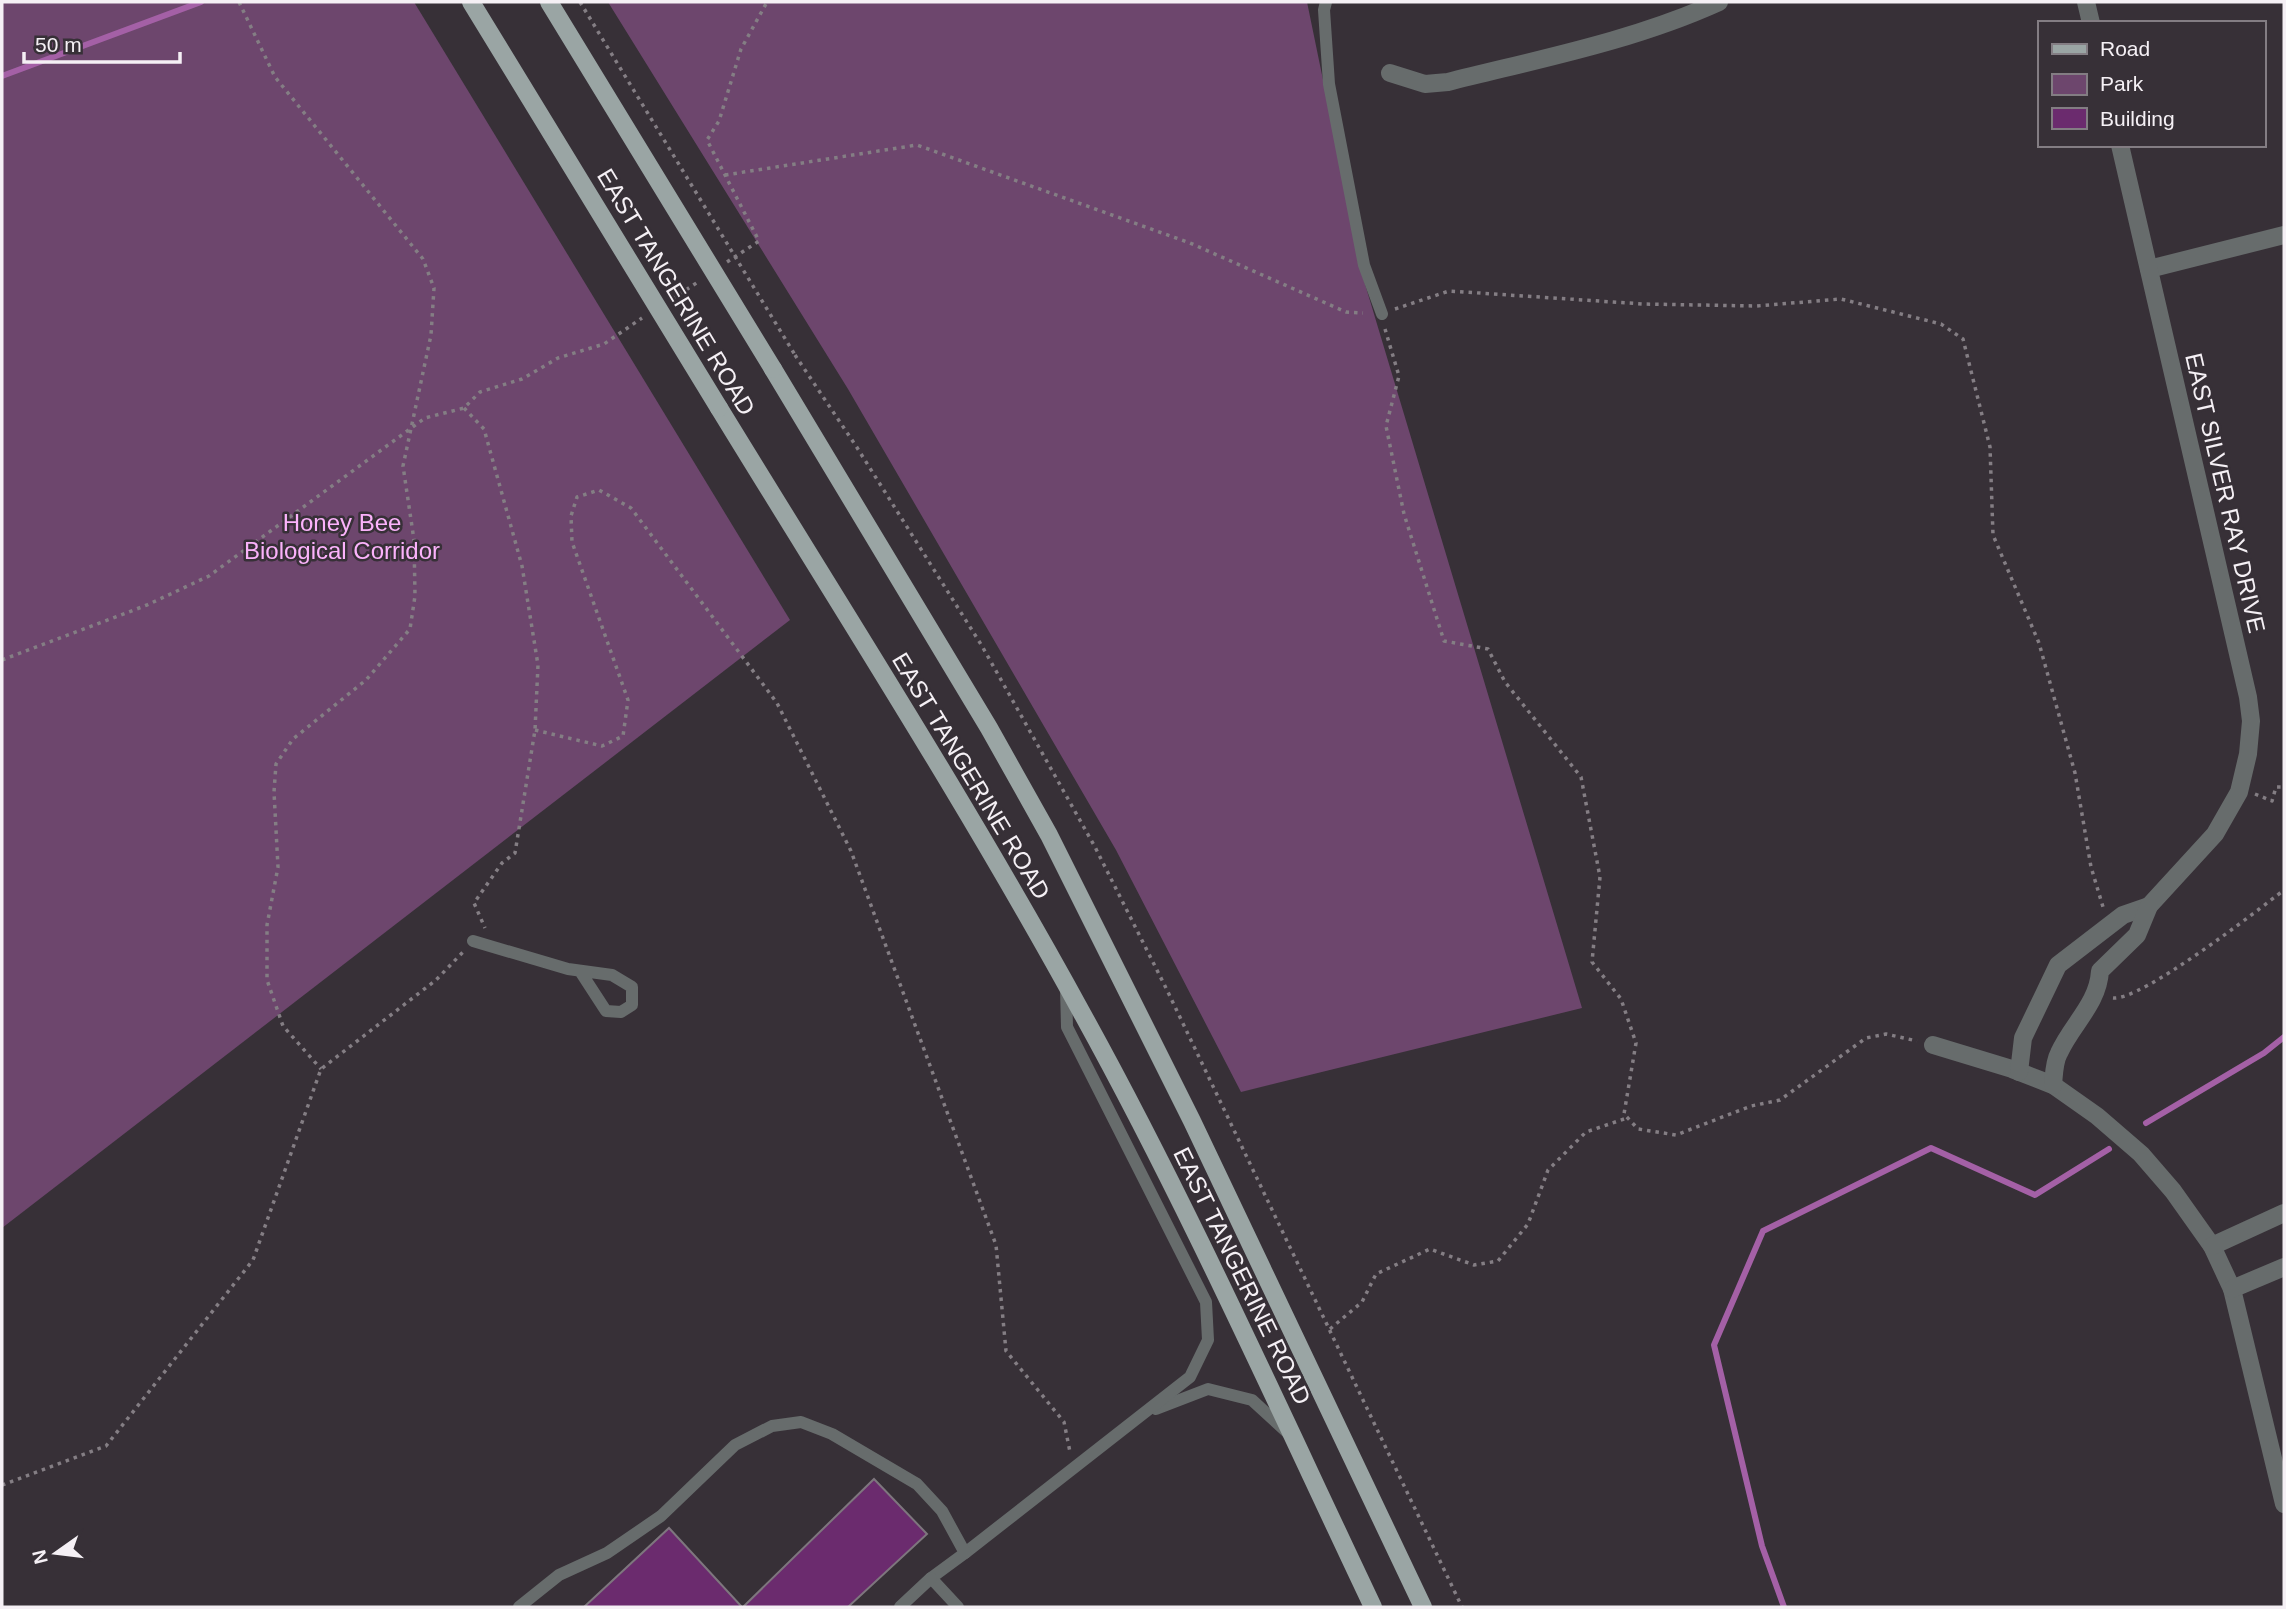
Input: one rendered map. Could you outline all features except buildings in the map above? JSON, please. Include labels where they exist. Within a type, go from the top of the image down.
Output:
[{"type":"main road","name":"EAST TANGERINE ROAD","points":[[471,2],[949,784],[1066,984],[1153,1147],[1373,1607]]},
{"type":"main road","name":"EAST TANGERINE ROAD","points":[[549,2],[989,728],[1049,835],[1192,1121],[1423,1607]]},
{"type":"street","points":[[1390,73],[1425,84],[1448,82],[1622,38],[1719,2]]},
{"type":"street","points":[[2086,2],[2091,21]]},
{"type":"street","name":"EAST SILVER RAY DRIVE","points":[[2053,1085],[2058,1054],[2084,1015],[2099,985],[2100,971],[2137,935],[2149,906],[2215,834],[2240,789],[2250,732],[2248,696],[2120,147]]},
{"type":"street","points":[[2149,269],[2284,236]]},
{"type":"street","name":"EAST SILVER RAY DRIVE","points":[[2019,1072],[2023,1038],[2058,965],[2123,915],[2149,906]]},
{"type":"street","points":[[1933,1045],[2053,1085],[2097,1116],[2141,1154],[2173,1191],[2212,1247],[2232,1289],[2284,1504]]},
{"type":"street","points":[[2212,1247],[2284,1213]]},
{"type":"street","points":[[2232,1289],[2284,1267]]},
{"type":"lane","points":[[1326,2],[1324,10],[1329,84],[1364,265],[1382,314]]},
{"type":"lane","points":[[473,941],[580,971]]},
{"type":"lane","points":[[900,1607],[931,1578],[1190,1377],[1208,1340],[1206,1302],[1067,1027],[1066,984]]},
{"type":"lane","points":[[1143,1414],[1208,1389],[1252,1400],[1293,1438]]},
{"type":"lane","points":[[519,1607],[559,1575],[607,1553],[662,1516],[735,1445],[772,1426],[801,1422],[832,1434],[917,1484],[942,1511],[965,1553]]},
{"type":"lane","points":[[931,1578],[958,1607]]},
{"type":"path","points":[[239,2],[275,77],[423,259],[434,288],[431,335],[403,466],[414,540],[415,596],[410,629],[366,680],[293,739],[276,764],[274,792],[278,867],[267,925],[267,980],[283,1026],[321,1069]]},
{"type":"path","points":[[580,2],[795,355],[856,446],[982,646],[1060,783],[1161,977],[1462,1607]]},
{"type":"path","points":[[726,263],[759,241],[707,140],[719,121],[741,49],[767,2]]},
{"type":"path","points":[[725,175],[917,145],[1190,243],[1346,312],[1382,314],[1448,291],[1656,305],[1756,306],[1841,299],[1941,324],[1963,339],[1990,447],[1993,535],[2039,643],[2075,774],[2091,867],[2109,925]]},
{"type":"path","points":[[670,300],[704,278]]},
{"type":"path","points":[[2,660],[147,605],[209,576],[425,418],[464,408],[480,392],[522,379],[558,358],[604,344],[648,314]]},
{"type":"path","points":[[1382,314],[1399,376],[1386,426],[1404,514],[1444,641],[1488,649],[1505,682],[1581,778],[1600,877],[1592,962],[1621,999],[1636,1043],[1624,1114],[1627,1118],[1638,1129],[1676,1135],[1751,1106],[1780,1100],[1866,1038],[1886,1034],[1933,1045]]},
{"type":"path","points":[[2,1485],[106,1446],[253,1260],[321,1069],[436,980],[485,929],[474,903],[502,863],[515,853],[535,730],[538,665],[522,566],[484,429],[464,408]]},
{"type":"path","points":[[535,730],[602,746],[623,736],[628,699],[572,542],[571,516],[578,497],[599,490],[631,508],[777,704],[851,851],[996,1245],[1006,1351],[1064,1422],[1073,1468]]},
{"type":"path","points":[[2240,789],[2272,801],[2276,787],[2284,786]]},
{"type":"path","points":[[2094,994],[2118,999],[2158,980],[2284,890]]},
{"type":"path","points":[[1330,1329],[1362,1302],[1376,1274],[1430,1249],[1474,1265],[1498,1261],[1528,1224],[1548,1170],[1586,1132],[1627,1118]]},
{"type":"green space","name":"Honey Bee Biological Corridor","points":[[2,2],[414,2],[790,620],[2,1228]]},
{"type":"green space","points":[[608,2],[1307,2],[1365,284],[1582,1008],[1241,1092],[1116,850],[848,389]]},
{"type":"waterway","points":[[2,76],[201,2]]},
{"type":"waterway","points":[[2146,1123],[2264,1053],[2284,1037]]},
{"type":"waterway","points":[[1784,1607],[1762,1546],[1714,1345],[1763,1231],[1931,1148],[2035,1195],[2109,1149]]}]
